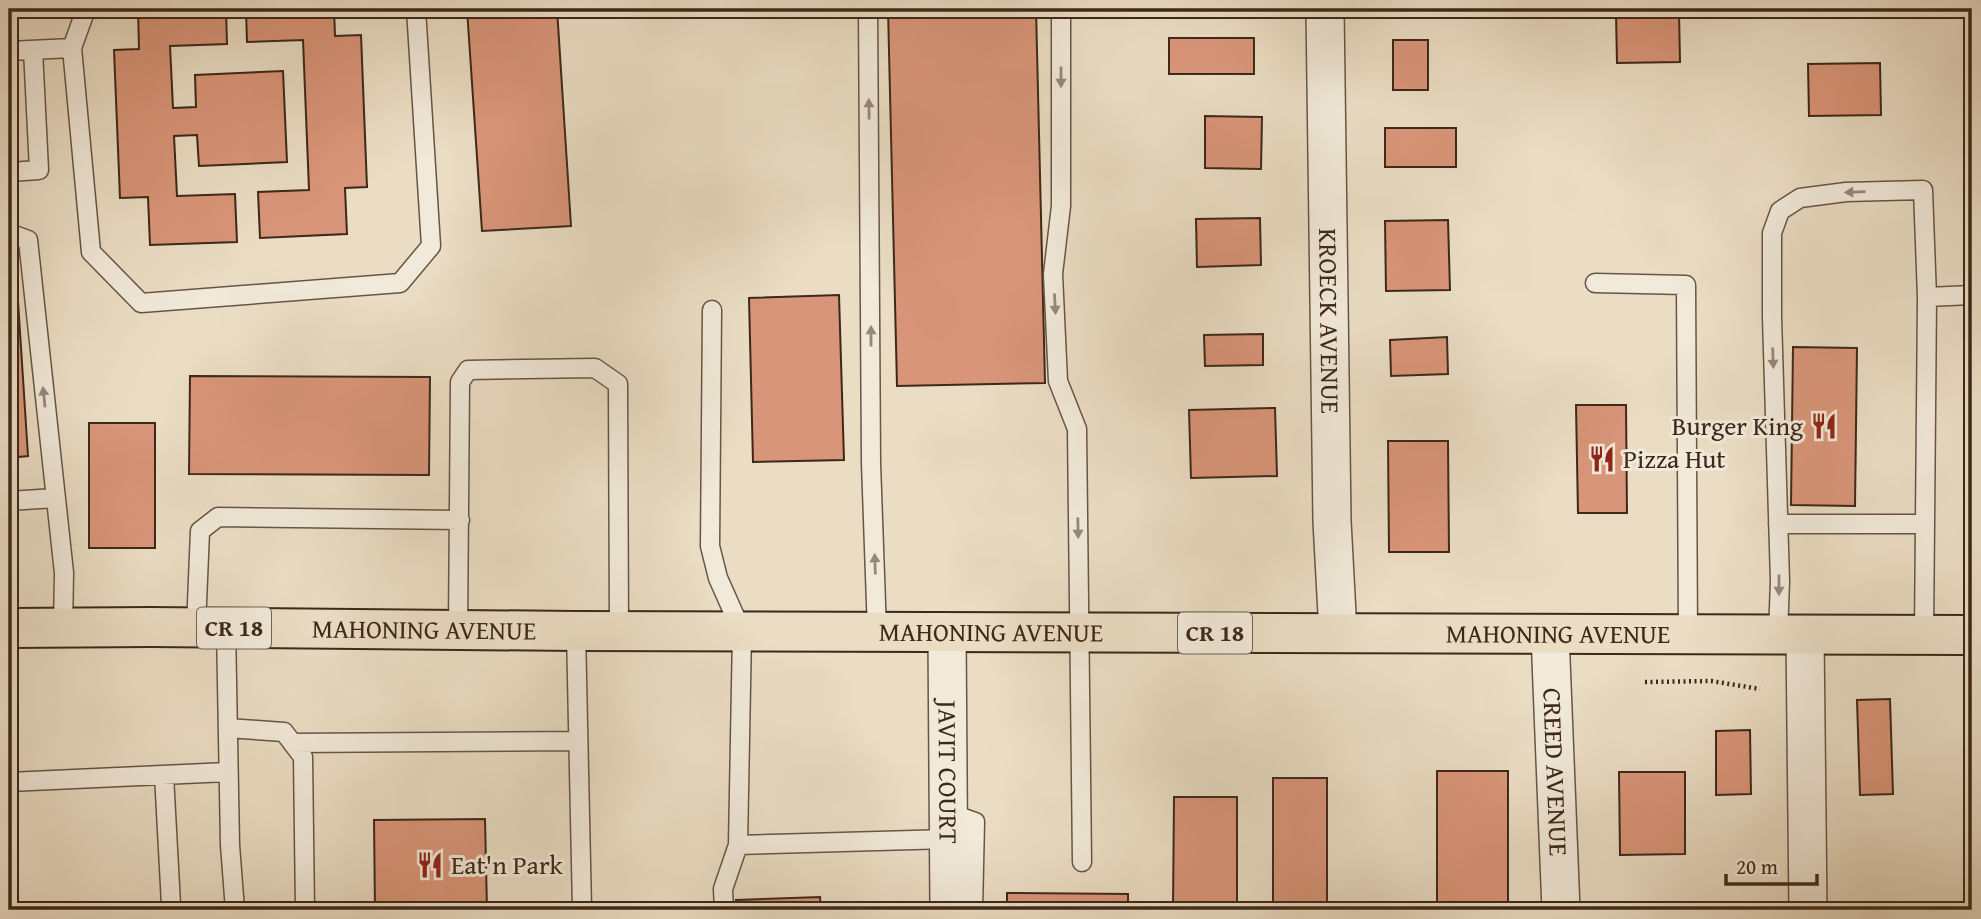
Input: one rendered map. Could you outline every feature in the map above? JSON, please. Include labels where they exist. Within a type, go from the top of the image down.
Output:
[{"type":"main road","name":"MAHONING AVENUE","points":[[9,628],[1972,635]]},
{"type":"street","name":"KROECK AVENUE","points":[[1325,9],[1332,521],[1338,633]]},
{"type":"street","name":"JAVIT COURT","points":[[947,632],[949,910]]},
{"type":"street","name":"CREED AVENUE","points":[[1550,634],[1561,910]]},
{"type":"street","points":[[1792,635],[1808,910]]},
{"type":"lane","points":[[86,9],[72,48],[91,251],[141,303],[400,283],[431,246],[416,9]]},
{"type":"lane","points":[[868,9],[871,463],[877,632]]},
{"type":"lane","points":[[1061,9],[1061,206],[1053,274],[1058,381],[1077,429],[1082,862]]},
{"type":"lane","points":[[9,51],[72,48]]},
{"type":"lane","points":[[9,172],[39,170],[33,50]]},
{"type":"lane","points":[[1792,635],[1780,581],[1772,233],[1780,211],[1801,198],[1846,192],[1923,190],[1927,297],[1924,635]]},
{"type":"lane","points":[[9,233],[28,240],[64,573],[63,627]]},
{"type":"lane","points":[[1595,283],[1686,285],[1688,634]]},
{"type":"lane","points":[[1927,297],[1972,295]]},
{"type":"lane","points":[[712,310],[710,546],[718,578],[742,632],[738,845],[723,889],[724,910]]},
{"type":"lane","points":[[458,630],[460,382],[468,369],[595,368],[618,384],[619,631]]},
{"type":"lane","points":[[9,501],[55,498]]},
{"type":"lane","points":[[235,910],[228,729],[211,627],[200,531],[218,517],[460,520]]},
{"type":"lane","points":[[1778,524],[1925,524]]},
{"type":"lane","points":[[576,631],[582,910]]},
{"type":"lane","points":[[228,729],[284,733],[303,757],[306,910]]},
{"type":"lane","points":[[292,743],[578,741]]},
{"type":"lane","points":[[9,782],[228,772]]},
{"type":"lane","points":[[164,775],[171,905]]},
{"type":"lane","points":[[738,845],[975,822],[973,910]]},
{"type":"path","points":[[1645,682],[1711,681],[1760,689]]},
{"type":"building","points":[[138,9],[226,9],[227,44],[170,46],[173,108],[196,107],[195,75],[283,71],[287,162],[199,166],[197,135],[174,136],[177,196],[235,194],[237,242],[150,245],[148,197],[120,198],[114,50],[139,49]]},
{"type":"building","points":[[246,9],[334,9],[335,36],[361,35],[367,187],[345,188],[347,234],[260,238],[258,192],[309,190],[303,40],[247,42]]},
{"type":"building","points":[[467,9],[557,9],[571,226],[482,231]]},
{"type":"building","points":[[888,9],[1036,9],[1045,383],[897,386]]},
{"type":"building","points":[[1679,12],[1680,62],[1617,63],[1616,13]]},
{"type":"building","points":[[1169,38],[1254,38],[1254,74],[1169,74]]},
{"type":"building","points":[[1393,40],[1428,40],[1428,90],[1393,90]]},
{"type":"building","points":[[1880,63],[1881,115],[1809,116],[1808,64]]},
{"type":"building","points":[[1205,116],[1262,117],[1261,169],[1205,168]]},
{"type":"building","points":[[1385,128],[1456,128],[1456,167],[1385,167]]},
{"type":"building","points":[[1260,218],[1261,265],[1197,267],[1196,219]]},
{"type":"building","points":[[1448,220],[1450,290],[1386,291],[1385,221]]},
{"type":"building","points":[[16,270],[28,456],[9,458],[9,271]]},
{"type":"building","points":[[839,295],[844,460],[753,462],[749,298]]},
{"type":"building","points":[[1263,334],[1263,365],[1205,366],[1204,335]]},
{"type":"building","points":[[1447,337],[1448,374],[1391,376],[1390,340]]},
{"type":"building","name":"Burger King","points":[[1793,347],[1857,348],[1855,506],[1791,505]]},
{"type":"building","points":[[190,376],[430,377],[429,475],[189,474]]},
{"type":"building","name":"Pizza Hut","points":[[1576,405],[1626,405],[1627,513],[1578,513]]},
{"type":"building","points":[[1275,408],[1277,476],[1191,478],[1189,410]]},
{"type":"building","points":[[89,423],[155,423],[155,548],[89,548]]},
{"type":"building","points":[[1388,441],[1448,441],[1449,552],[1389,552]]},
{"type":"building","points":[[1890,699],[1893,794],[1860,795],[1857,700]]},
{"type":"building","points":[[1750,730],[1751,794],[1716,795],[1716,731]]},
{"type":"building","points":[[1437,771],[1508,771],[1508,910],[1437,910]]},
{"type":"building","points":[[1619,772],[1685,772],[1685,854],[1620,855]]},
{"type":"building","points":[[1273,778],[1327,778],[1327,910],[1273,910]]},
{"type":"building","points":[[1174,797],[1237,797],[1237,910],[1173,910]]},
{"type":"building","name":"Eat'n Park","points":[[485,819],[487,910],[375,910],[374,820]]},
{"type":"building","points":[[1007,893],[1128,894],[1128,910],[1007,910]]},
{"type":"building","points":[[820,897],[821,910],[737,910],[736,900]]},
{"type":"place","name":"Burger King","points":[[1824,426]]},
{"type":"place","name":"Pizza Hut","points":[[1602,459]]},
{"type":"place","name":"Eat'n Park","points":[[430,865]]}]
